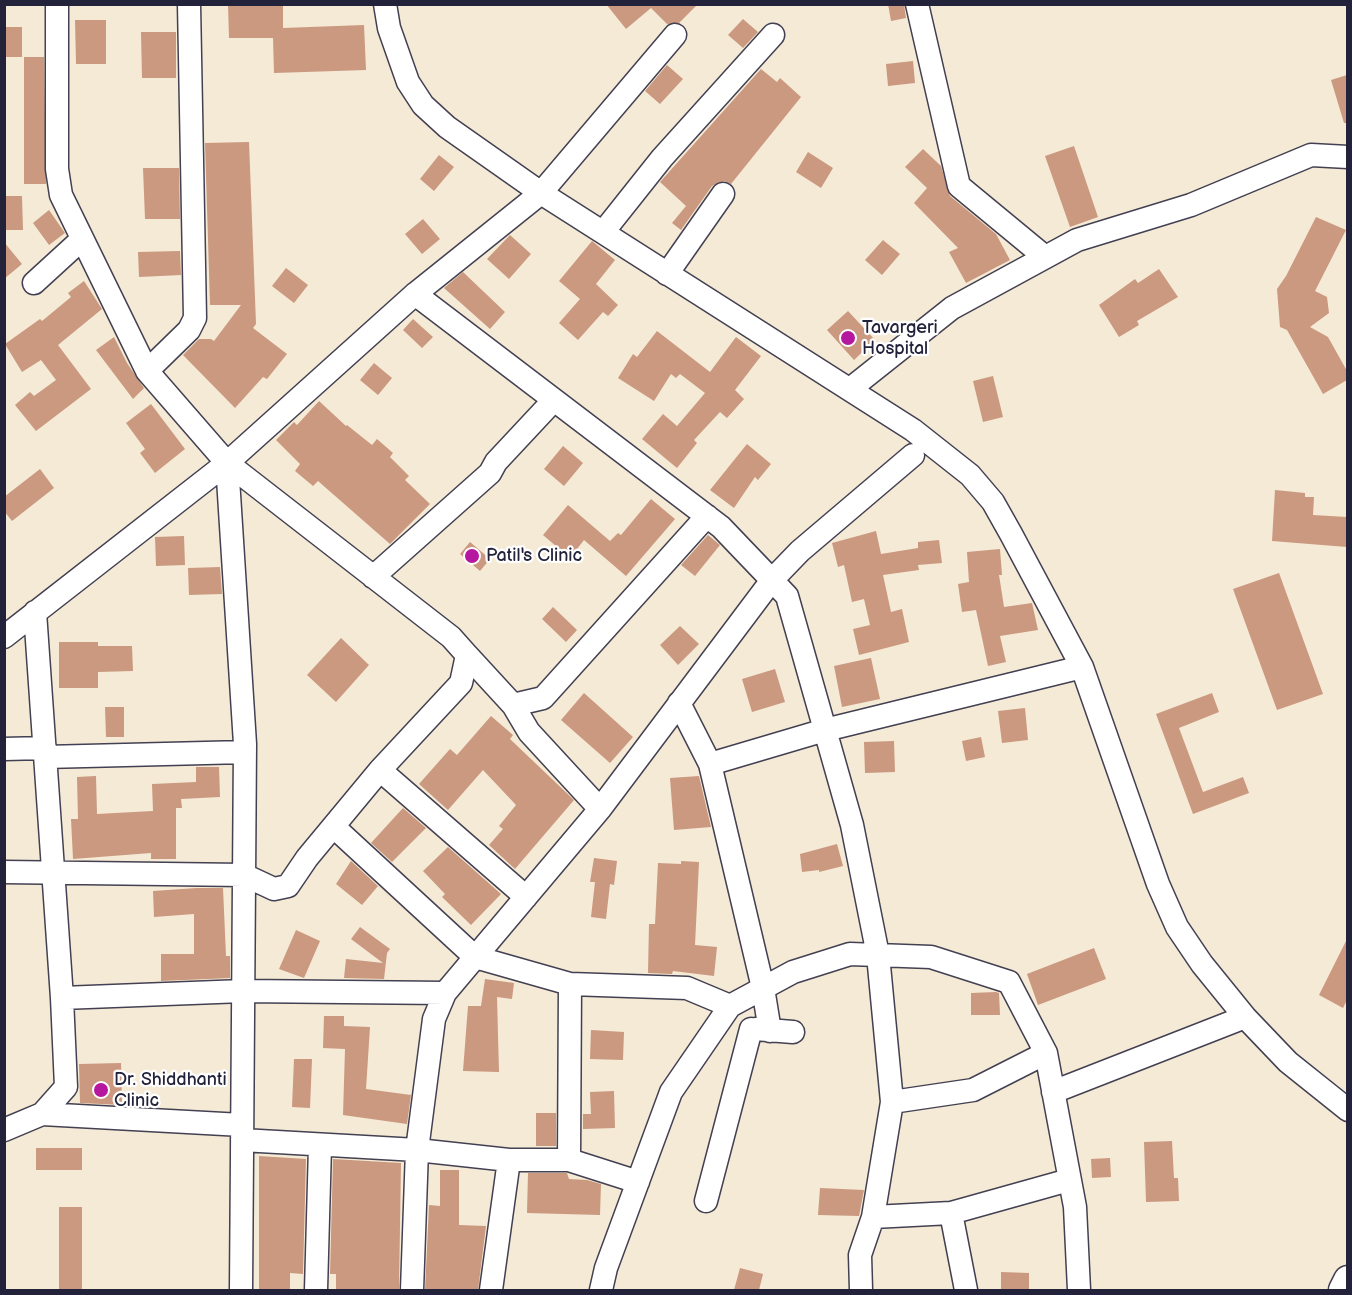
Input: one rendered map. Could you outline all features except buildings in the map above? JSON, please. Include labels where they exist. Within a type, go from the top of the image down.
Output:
[{"type":"main road","points":[[1343,1290],[1347,1280]]},
{"type":"street","points":[[57,4],[57,169],[60,195],[147,371],[227,463],[451,637],[513,705],[529,732],[600,809]]},
{"type":"street","points":[[147,371],[189,330],[195,318],[189,4]]},
{"type":"street","points":[[386,4],[389,28],[408,82],[423,105],[447,127],[541,193],[604,231],[913,430],[970,475],[993,502],[1082,667],[1158,885],[1177,927],[1202,964],[1245,1017],[1288,1062],[1347,1110]]},
{"type":"street","points":[[917,4],[959,186],[1045,257]]},
{"type":"street","points":[[4,637],[227,463],[415,294],[541,193],[675,34]]},
{"type":"street","points":[[604,231],[662,158],[773,35]]},
{"type":"street","points":[[850,389],[952,308],[1077,240],[1191,205],[1311,154],[1347,157]]},
{"type":"street","points":[[667,273],[723,194]]},
{"type":"street","points":[[34,284],[81,240]]},
{"type":"street","points":[[415,294],[553,401],[721,526],[787,596],[852,825],[878,955],[892,1102],[873,1216],[860,1255],[861,1290]]},
{"type":"street","points":[[373,577],[490,473],[495,462],[553,401]]},
{"type":"street","points":[[412,1290],[417,1150],[434,1018],[445,993],[600,809],[772,580],[800,551],[913,455]]},
{"type":"street","points":[[227,463],[245,752],[241,1290]]},
{"type":"street","points":[[513,705],[543,698],[707,516]]},
{"type":"street","points":[[6,1133],[42,1114],[66,1087],[54,872],[35,612]]},
{"type":"street","points":[[4,872],[244,875],[274,889],[288,886],[307,858],[380,770],[461,683],[467,656]]},
{"type":"street","points":[[710,764],[825,730],[1082,667]]},
{"type":"street","points":[[679,703],[710,764],[763,988],[760,1030],[705,1201]]},
{"type":"street","points":[[4,748],[45,752],[245,752]]},
{"type":"street","points":[[380,770],[526,897]]},
{"type":"street","points":[[334,827],[476,957],[570,984],[687,988],[730,1006]]},
{"type":"street","points":[[602,1290],[606,1268],[671,1092],[730,1006],[793,972],[850,954],[931,957],[1009,982],[1046,1053],[1075,1207],[1079,1290]]},
{"type":"street","points":[[569,1160],[570,984]]},
{"type":"street","points":[[62,998],[243,991],[445,993]]},
{"type":"street","points":[[1053,1092],[1245,1017]]},
{"type":"street","points":[[715,1028],[793,1032]]},
{"type":"street","points":[[892,1102],[973,1090],[1046,1053]]},
{"type":"street","points":[[42,1114],[242,1132],[320,1146],[417,1150],[509,1160],[569,1160],[638,1182]]},
{"type":"street","points":[[316,1290],[320,1146]]},
{"type":"street","points":[[491,1290],[509,1160]]},
{"type":"street","points":[[873,1216],[951,1213],[1069,1180]]},
{"type":"street","points":[[951,1213],[966,1290]]},
{"type":"place","name":"Tavargeri Hospital","points":[[848,338]]},
{"type":"place","name":"Patil's Clinic","points":[[472,556]]},
{"type":"place","name":"Dr. Shiddhanti Clinic","points":[[101,1090]]}]
